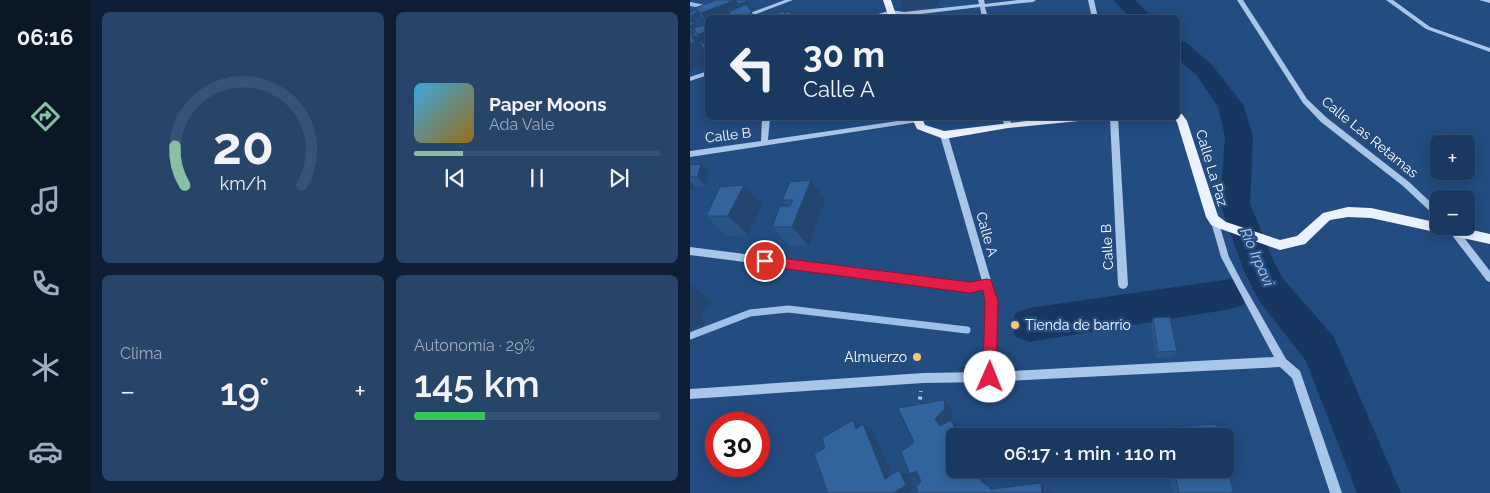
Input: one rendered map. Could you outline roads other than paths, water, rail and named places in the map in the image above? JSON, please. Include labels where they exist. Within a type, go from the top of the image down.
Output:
[{"type":"main road","points":[[887,0],[892,15]]},
{"type":"main road","name":"Calle La Paz","points":[[1180,118],[1215,222],[1280,244],[1301,240],[1328,216],[1348,212],[1371,213],[1430,225]]},
{"type":"main road","points":[[918,120],[922,127],[944,135],[1007,121],[1031,120]]},
{"type":"main road","points":[[1475,235],[1490,239]]},
{"type":"street","points":[[748,15],[790,0]]},
{"type":"street","points":[[892,15],[982,3],[1033,0]]},
{"type":"street","points":[[1092,0],[1094,15]]},
{"type":"street","name":"Calle Las Retamas","points":[[1240,0],[1304,101],[1324,120],[1406,184],[1430,207]]},
{"type":"street","points":[[1390,0],[1428,28],[1490,50]]},
{"type":"street","points":[[1482,0],[1490,1]]},
{"type":"street","points":[[690,80],[705,74]]},
{"type":"street","points":[[764,144],[766,120]]},
{"type":"street","name":"Calle B","points":[[690,154],[912,120]]},
{"type":"street","name":"Calle B","points":[[1114,120],[1123,285]]},
{"type":"street","name":"Calle A","points":[[944,135],[992,301],[990,377]]},
{"type":"street","points":[[1215,222],[1225,257],[1282,362],[1296,375],[1336,493]]},
{"type":"street","points":[[1457,235],[1490,278]]},
{"type":"street","points":[[690,251],[970,287],[987,284]]},
{"type":"street","points":[[690,394],[923,378],[990,377],[1282,362]]},
{"type":"waterway","name":"Río Irpavi","points":[[1123,0],[1140,15]]},
{"type":"waterway","points":[[690,4],[705,7]]},
{"type":"waterway","name":"Río Irpavi","points":[[1180,49],[1205,71],[1231,106],[1239,137],[1235,204],[1260,269],[1272,291],[1321,350],[1379,493]]},
{"type":"waterway","points":[[1029,325],[1231,294]]},
{"type":"waterway","points":[[690,336],[750,313],[788,309],[967,330]]},
{"type":"place","name":"Tienda de barrio","points":[[1015,325]]},
{"type":"place","name":"Almuerzo","points":[[917,357]]}]
